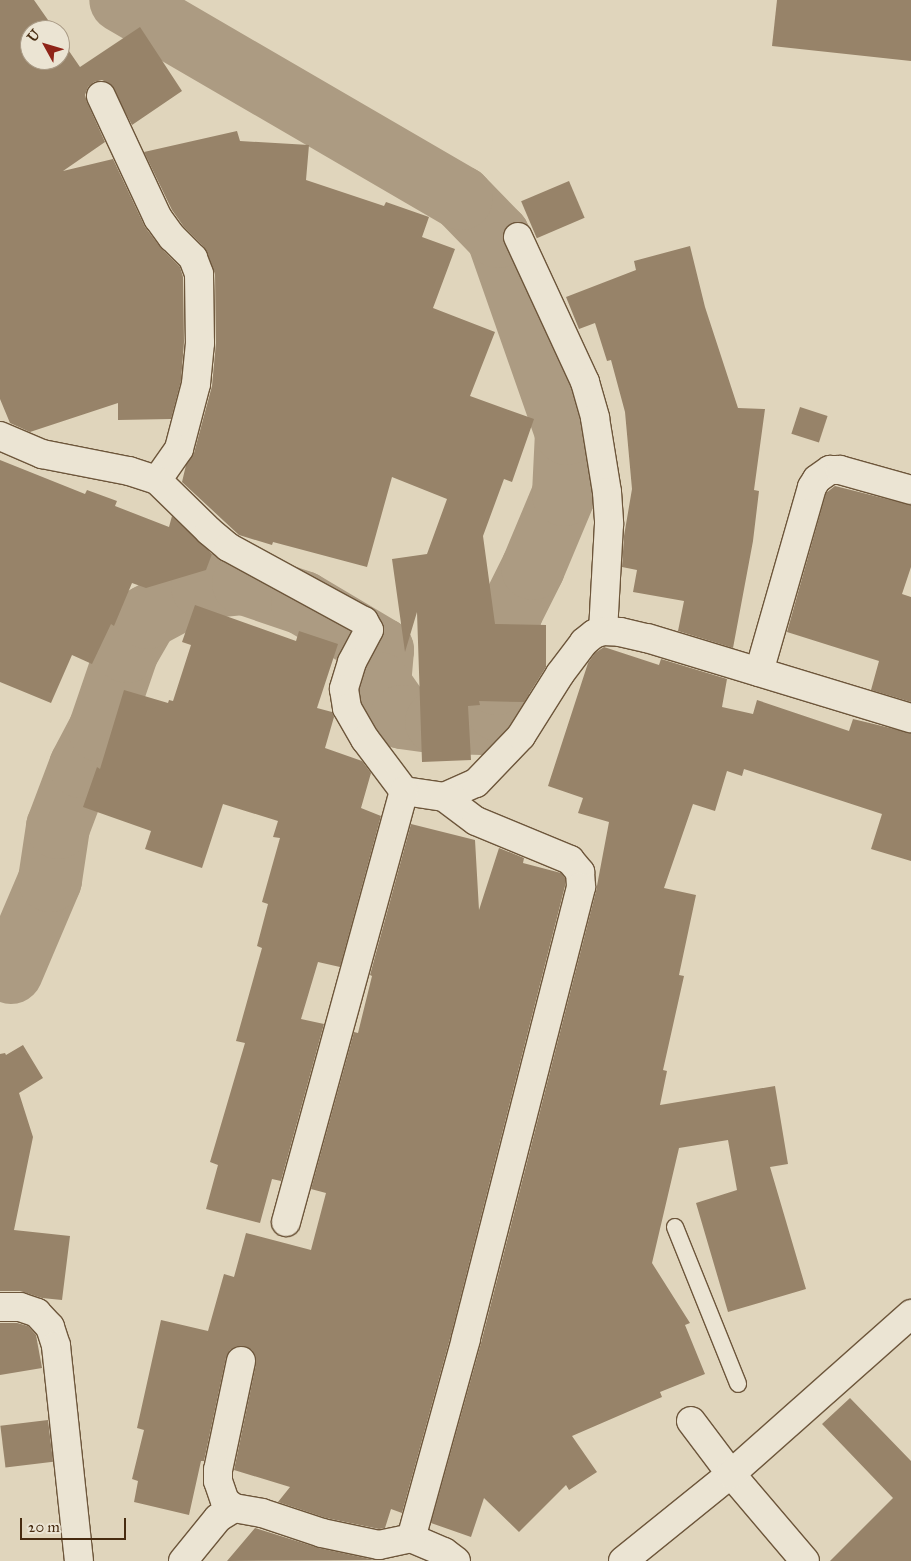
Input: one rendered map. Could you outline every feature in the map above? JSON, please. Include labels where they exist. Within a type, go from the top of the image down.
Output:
[{"type":"street","points":[[101,96],[158,218],[193,258],[199,274],[200,343],[196,384],[179,449],[157,480]]},
{"type":"street","points":[[518,238],[584,382],[595,418],[607,492],[609,524],[603,631]]},
{"type":"street","points":[[0,436],[42,454],[130,471],[157,480],[228,547],[354,613],[364,621],[369,630],[352,662],[344,689],[347,708],[365,740],[404,791],[444,797],[476,821],[570,860],[580,872],[582,887],[466,1339],[411,1538]]},
{"type":"street","points":[[759,672],[812,488],[817,479],[830,470],[840,470],[911,490]]},
{"type":"street","points":[[444,797],[476,783],[495,765],[520,736],[574,654],[594,634],[603,631],[620,632],[647,638],[911,718]]},
{"type":"street","points":[[286,1222],[404,791]]},
{"type":"street","points":[[0,1307],[20,1307],[37,1313],[50,1327],[54,1340],[79,1561]]},
{"type":"street","points":[[623,1561],[731,1474],[911,1314]]},
{"type":"street","points":[[241,1361],[218,1470],[218,1481],[225,1500],[234,1508],[262,1513],[322,1533],[379,1545],[411,1538],[444,1552],[456,1561]]},
{"type":"street","points":[[691,1421],[731,1474],[805,1561]]},
{"type":"street","points":[[183,1561],[218,1518],[234,1508]]},
{"type":"lane","points":[[675,1227],[738,1384]]},
{"type":"building","points":[[0,0],[34,0],[48,20],[20,20],[20,70],[70,70],[70,52],[80,67],[140,27],[182,91],[132,125],[110,84],[102,80],[94,82],[88,87],[85,95],[105,142],[63,171],[113,159],[145,227],[161,248],[180,267],[183,277],[184,342],[181,381],[171,419],[118,420],[118,403],[30,432],[10,423],[0,399]]},
{"type":"building","points":[[777,0],[911,0],[911,61],[772,46]]},
{"type":"building","points":[[237,131],[240,141],[309,145],[306,180],[384,206],[386,202],[429,217],[422,237],[455,249],[433,308],[495,332],[470,396],[534,419],[512,482],[504,479],[483,536],[495,624],[546,625],[546,667],[524,702],[479,701],[480,705],[468,706],[471,760],[422,762],[417,612],[405,652],[392,559],[427,554],[447,499],[392,477],[367,567],[273,542],[272,545],[239,535],[182,482],[186,465],[194,453],[212,386],[216,343],[215,274],[204,247],[184,227],[172,210],[144,152]]},
{"type":"building","points":[[569,181],[585,218],[537,238],[521,201]]},
{"type":"building","points":[[690,246],[705,307],[738,408],[765,409],[754,490],[759,491],[753,541],[733,648],[678,631],[684,601],[633,592],[637,570],[622,567],[624,536],[632,489],[625,412],[611,360],[607,361],[595,323],[579,329],[566,297],[636,270],[634,261]]},
{"type":"building","points":[[800,407],[828,416],[819,443],[791,434]]},
{"type":"building","points":[[0,460],[85,494],[87,490],[117,501],[115,506],[169,527],[172,516],[212,554],[206,570],[146,588],[132,583],[114,626],[111,624],[92,664],[72,655],[51,703],[0,682]]},
{"type":"building","points":[[835,486],[911,505],[911,567],[902,594],[911,597],[911,702],[871,690],[879,661],[787,632],[826,493]]},
{"type":"building","points":[[195,605],[296,641],[299,631],[338,644],[317,708],[332,712],[334,717],[325,748],[362,761],[371,773],[361,808],[381,816],[340,967],[318,962],[301,1019],[324,1024],[281,1181],[272,1179],[260,1223],[206,1209],[218,1165],[210,1162],[245,1043],[236,1041],[262,948],[257,946],[268,904],[262,902],[280,838],[273,837],[278,821],[223,804],[202,868],[145,849],[151,831],[83,807],[97,767],[100,769],[124,690],[168,703],[169,700],[173,701],[191,645],[182,642]]},
{"type":"building","points":[[604,647],[659,665],[661,659],[727,679],[722,707],[753,714],[757,700],[849,731],[853,719],[911,733],[911,861],[871,849],[882,814],[744,769],[742,776],[727,771],[715,811],[693,804],[664,888],[696,895],[679,975],[684,976],[663,1070],[667,1071],[660,1105],[775,1086],[788,1164],[770,1167],[806,1289],[728,1312],[696,1203],[737,1190],[728,1140],[679,1148],[652,1263],[690,1323],[685,1325],[705,1374],[660,1392],[662,1397],[572,1436],[597,1472],[569,1490],[566,1485],[519,1532],[484,1498],[471,1537],[431,1523],[481,1343],[596,891],[609,822],[578,813],[583,798],[548,786],[588,663],[595,653]]},
{"type":"building","points":[[411,824],[475,840],[479,910],[499,848],[524,858],[523,863],[561,873],[565,878],[565,886],[451,1335],[402,1513],[391,1509],[385,1528],[379,1529],[326,1518],[278,1502],[290,1487],[234,1470],[256,1364],[256,1357],[252,1350],[244,1346],[237,1346],[230,1350],[226,1358],[204,1461],[201,1461],[189,1515],[134,1502],[138,1481],[132,1479],[144,1430],[137,1428],[161,1320],[208,1331],[224,1274],[234,1277],[246,1233],[311,1250],[326,1193],[311,1189],[354,1032],[358,1033],[372,976],[370,975]]},
{"type":"building","points":[[23,1045],[43,1078],[19,1093],[33,1137],[14,1230],[70,1236],[62,1300],[42,1298],[20,1291],[0,1291],[0,1054],[5,1053],[6,1055]]},
{"type":"building","points":[[0,1323],[17,1323],[28,1326],[36,1335],[42,1368],[0,1375]]},
{"type":"building","points":[[850,1398],[911,1461],[911,1561],[830,1561],[893,1498],[822,1424]]},
{"type":"building","points":[[48,1420],[53,1462],[5,1468],[0,1426]]},
{"type":"building","points":[[255,1528],[319,1548],[375,1560],[227,1561]]},
{"type":"waterway","points":[[11,972],[50,880],[58,827],[81,766],[100,730],[127,651],[147,617],[203,587],[244,583],[303,603],[382,650],[379,684],[402,717],[437,722],[485,723],[498,709],[496,683],[499,652],[511,612],[533,568],[564,494],[567,433],[498,236],[461,198],[121,0]]}]
